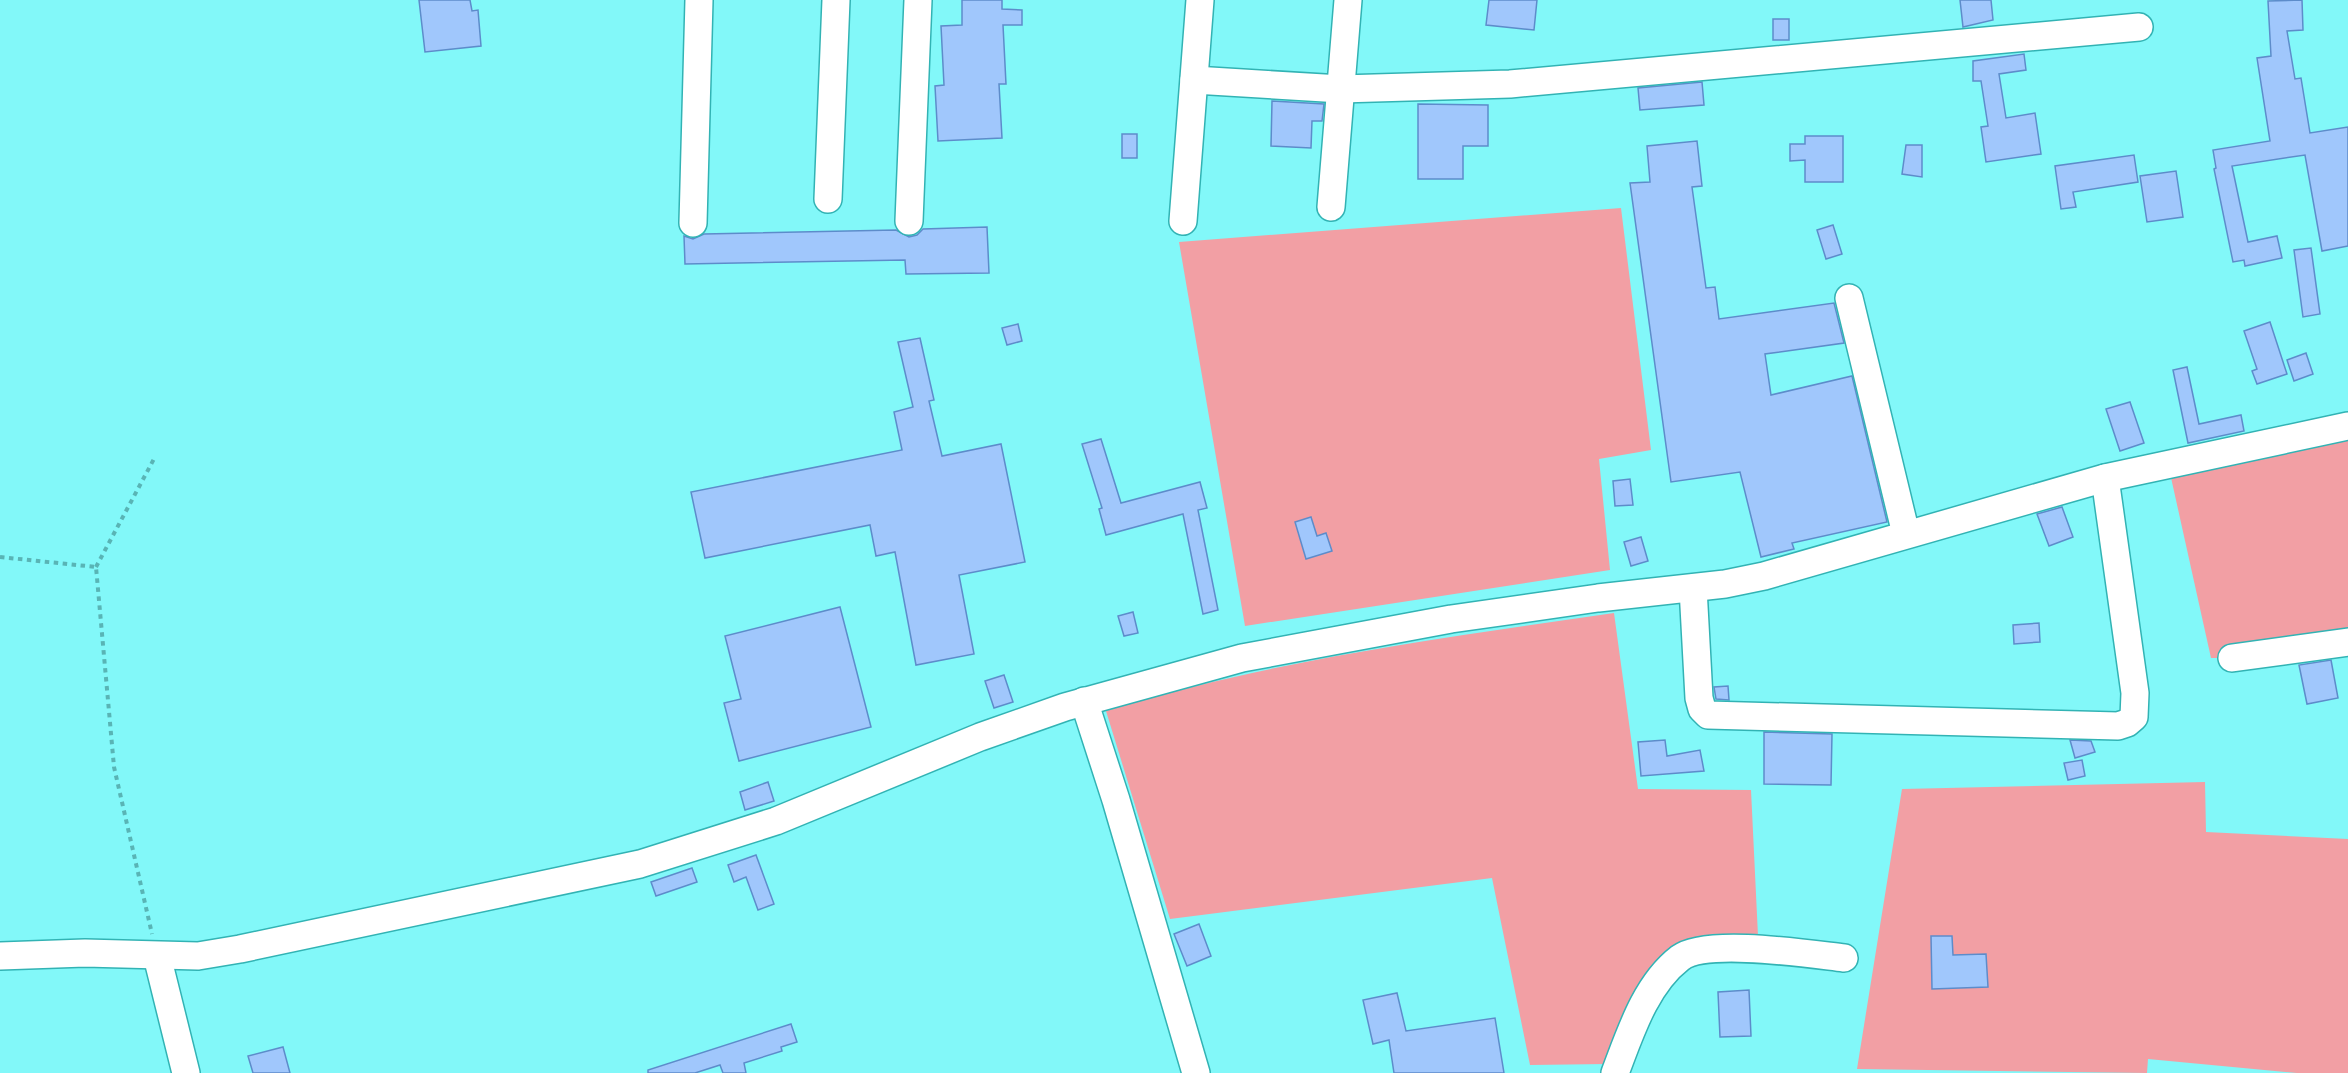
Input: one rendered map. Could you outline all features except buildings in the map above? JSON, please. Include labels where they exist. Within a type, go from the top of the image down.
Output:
[{"type":"street","points":[[693,223],[699,0]]},
{"type":"street","points":[[828,199],[836,0]]},
{"type":"street","points":[[909,221],[918,0]]},
{"type":"street","points":[[1183,221],[1200,0]]},
{"type":"street","points":[[1331,207],[1348,0]]},
{"type":"street","points":[[1194,80],[1341,89],[1510,84],[2139,27]]},
{"type":"street","points":[[1849,298],[1906,534]]},
{"type":"street","points":[[0,956],[85,953],[198,956],[240,950],[640,864],[776,821],[980,737],[1084,701],[1242,658],[1451,619],[1598,598],[1693,588],[1764,576],[2105,478],[2348,426]]},
{"type":"street","points":[[1693,588],[1699,698],[1702,709],[1708,715],[2118,726],[2134,717],[2135,693],[2105,478]]},
{"type":"street","points":[[2232,658],[2348,642]]},
{"type":"street","points":[[1084,701],[1119,811],[1196,1073]]},
{"type":"street","points":[[1615,1073],[1641,1008],[1660,979],[1680,957],[1696,950],[1714,949],[1770,950],[1844,958]]},
{"type":"street","points":[[157,956],[186,1073]]},
{"type":"path","points":[[156,457],[96,567],[114,767],[157,956]]},
{"type":"path","points":[[0,556],[96,567]]},
{"type":"shaded area","points":[[1621,208],[1651,450],[1599,459],[1610,570],[1245,626],[1179,242]]},
{"type":"shaded area","points":[[2348,427],[2348,642],[2232,658],[2211,658],[2168,464]]},
{"type":"shaded area","points":[[1614,613],[1638,789],[1751,790],[1758,936],[1689,938],[1647,979],[1607,1064],[1530,1065],[1492,878],[1170,919],[1106,711],[1168,693],[1294,664]]},
{"type":"shaded area","points":[[2205,782],[2206,832],[2348,839],[2348,1073],[2297,1073],[2148,1059],[2147,1073],[1857,1069],[1902,789]]}]
